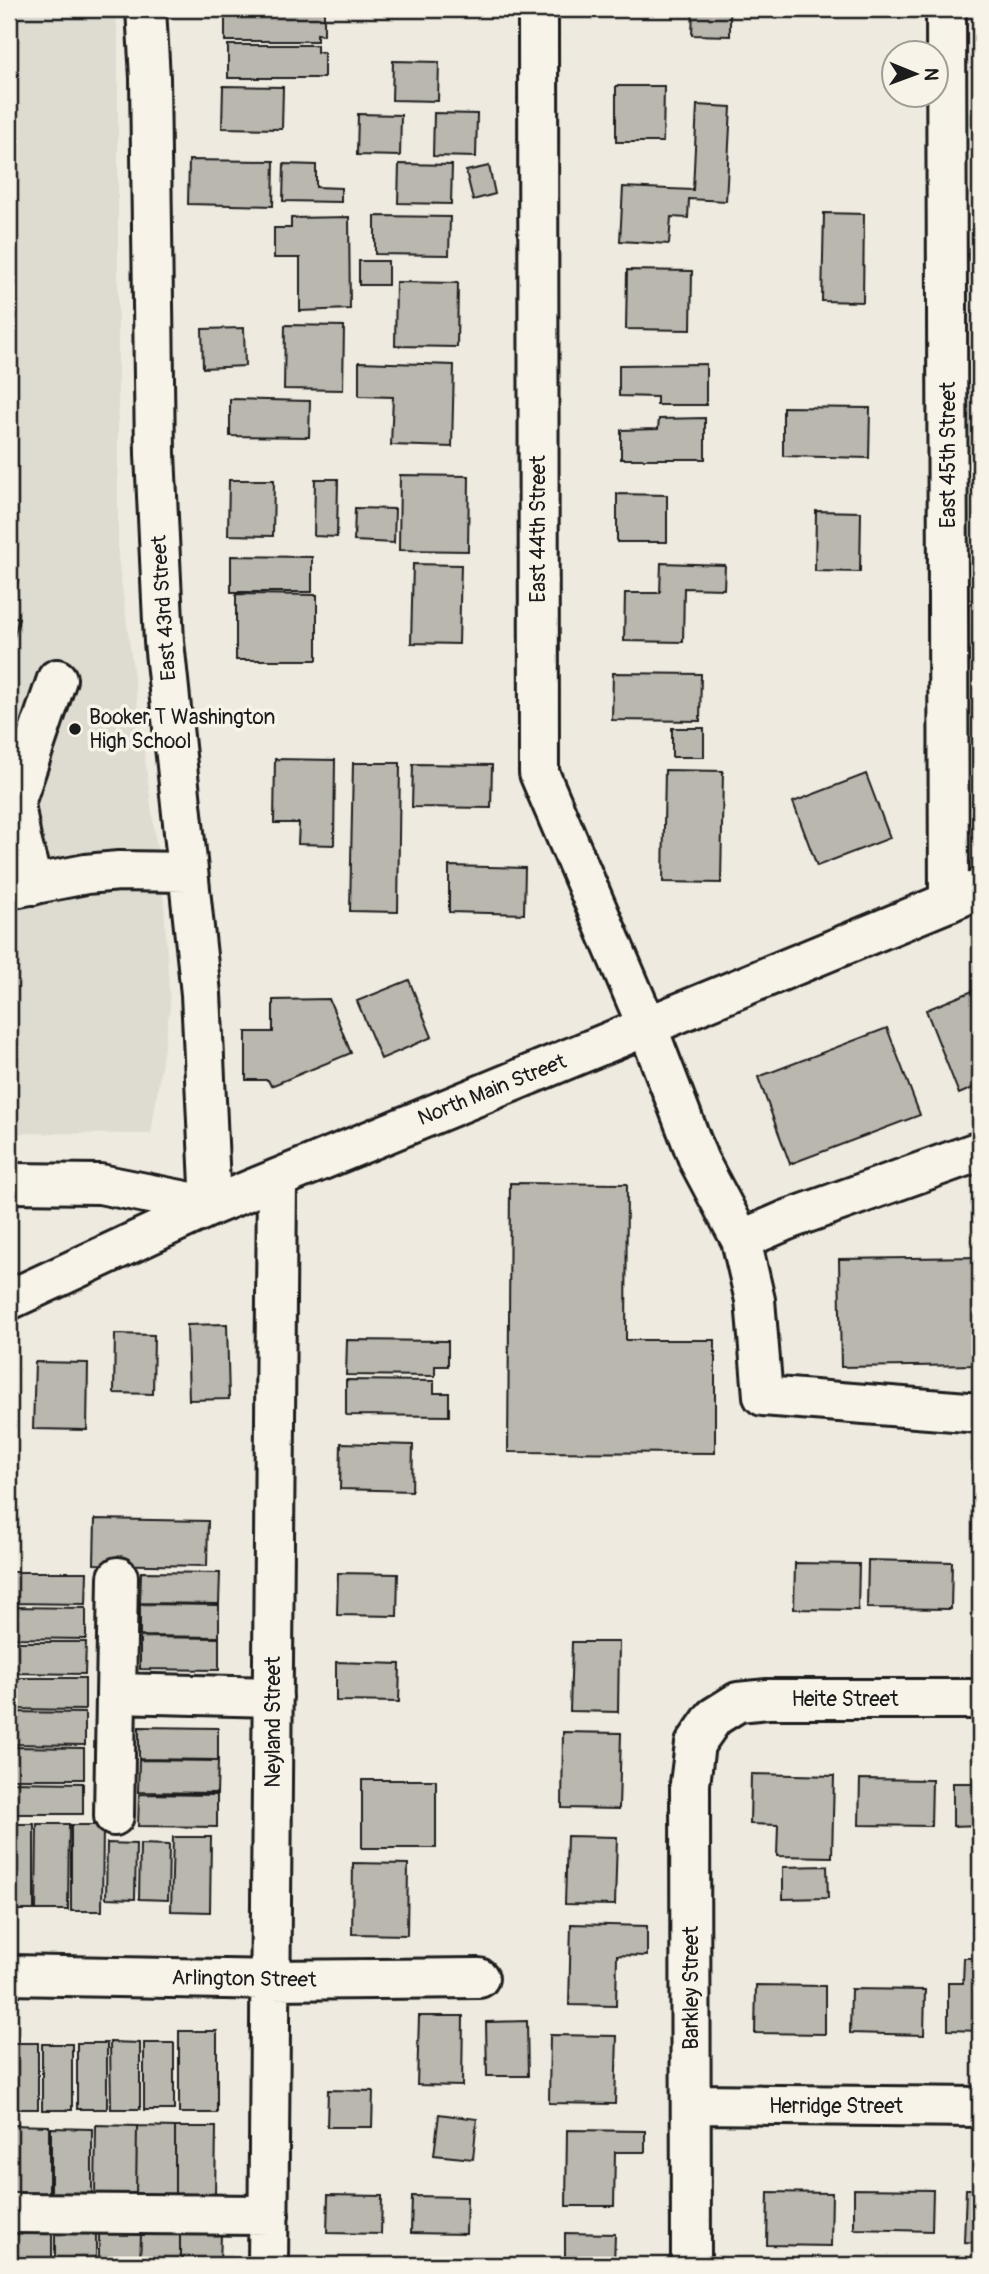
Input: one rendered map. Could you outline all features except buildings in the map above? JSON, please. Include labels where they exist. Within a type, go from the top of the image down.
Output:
[{"type":"street","name":"East 43rd Street","points":[[146,9],[150,92],[155,454],[163,628],[201,994],[211,1206]]},
{"type":"street","name":"East 44th Street","points":[[538,9],[538,773],[648,1027],[699,1161],[741,1240],[755,1300],[763,1396],[980,1413]]},
{"type":"street","name":"East 45th Street","points":[[946,9],[965,895]]},
{"type":"street","points":[[57,679],[15,803],[21,839],[21,887],[86,874],[119,871],[188,872]]},
{"type":"street","name":"North Main Street","points":[[9,1300],[277,1178],[965,895]]},
{"type":"street","points":[[741,1240],[787,1220],[980,1151]]},
{"type":"street","name":"Neyland Street","points":[[268,2265],[277,1178]]},
{"type":"street","points":[[9,1183],[100,1184],[211,1206]]},
{"type":"street","points":[[114,1816],[118,1577]]},
{"type":"street","points":[[116,1693],[273,1696]]},
{"type":"street","name":"Heite Street","points":[[714,1717],[738,1702],[768,1699],[980,1699]]},
{"type":"street","name":"Barkley Street","points":[[691,2265],[690,1784],[695,1744],[714,1717]]},
{"type":"street","name":"Arlington Street","points":[[9,1975],[271,1980],[479,1979]]},
{"type":"street","name":"Herridge Street","points":[[691,2105],[980,2107]]},
{"type":"street","points":[[16,2213],[269,2214]]},
{"type":"shaded area","name":"Booker T Washington High School","points":[[9,9],[115,9],[118,37],[118,557],[164,902],[170,1007],[151,1134],[9,1133]]},
{"type":"place","name":"Booker T Washington High School","points":[[75,729]]}]
